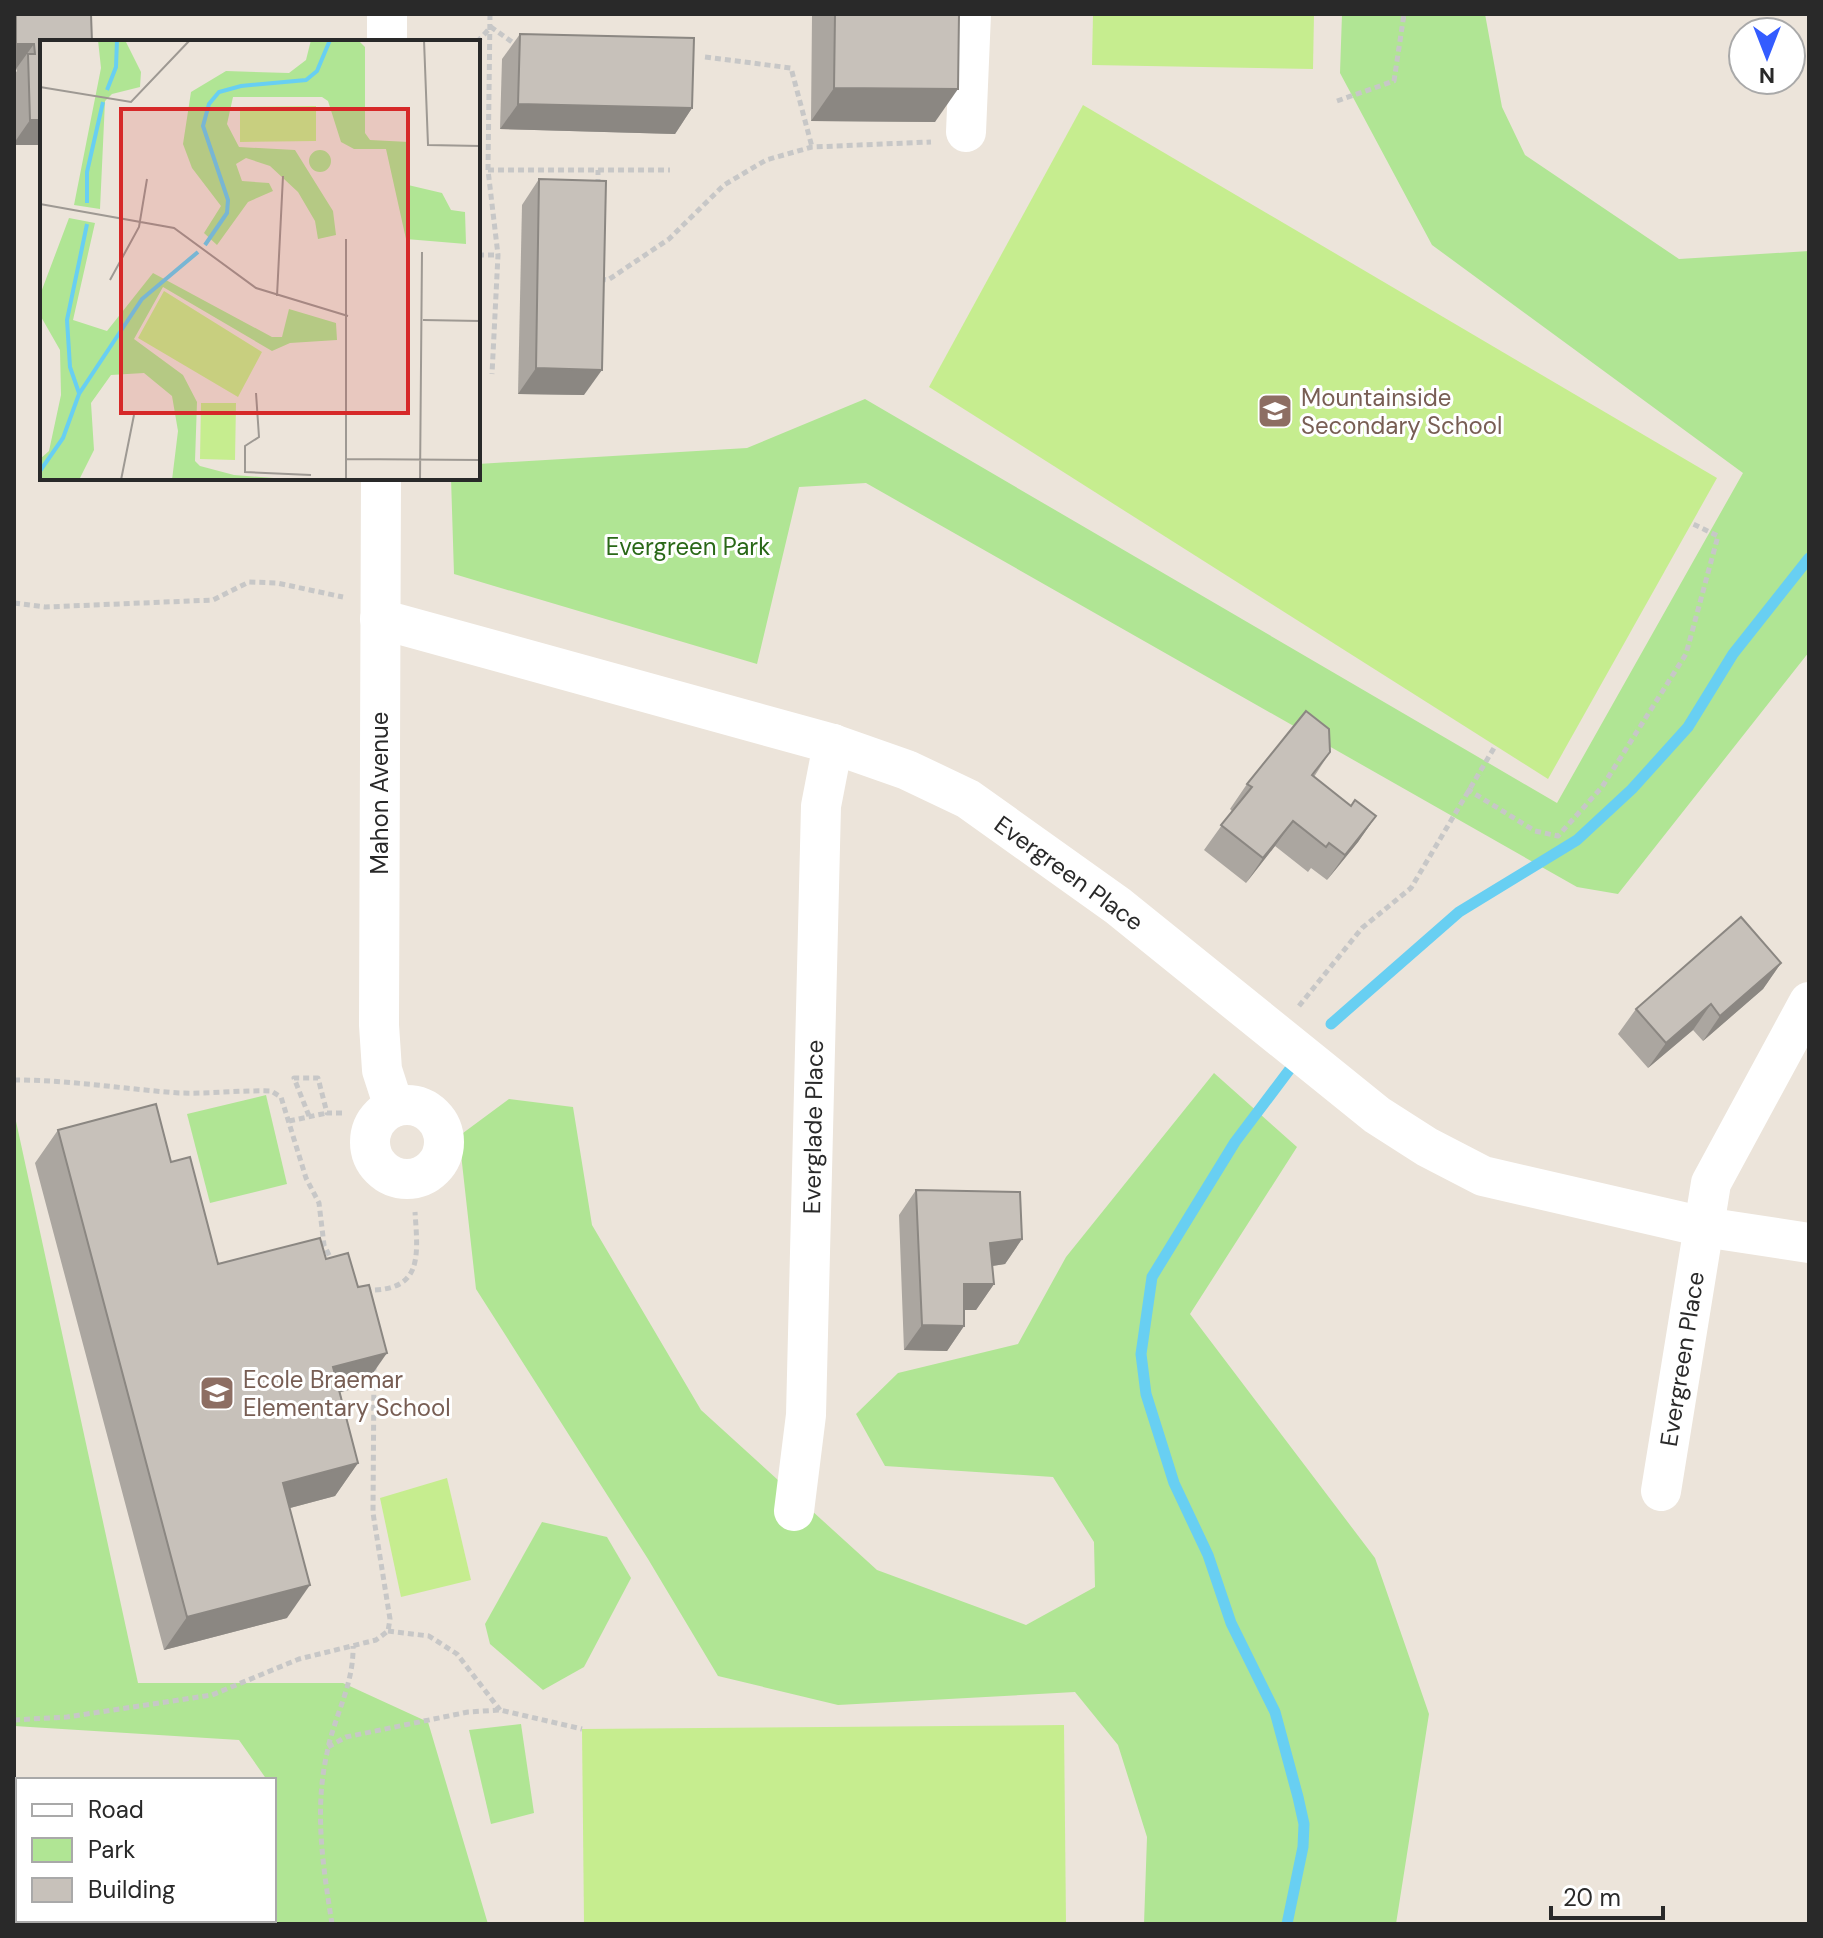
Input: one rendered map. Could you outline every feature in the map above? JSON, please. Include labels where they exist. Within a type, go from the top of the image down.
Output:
[{"type":"street","points":[[387,14],[387,40]]},
{"type":"street","points":[[966,132],[971,14]]},
{"type":"street","name":"Mahon Avenue","points":[[381,480],[368,609],[379,1025],[382,1070],[394,1107]]},
{"type":"street","name":"Evergreen Place","points":[[368,609],[833,744],[907,770],[968,799],[1118,906],[1377,1115],[1483,1176],[1704,1227],[1809,1243]]},
{"type":"street","name":"Everglade Place","points":[[794,1511],[806,1415],[821,806],[833,744]]},
{"type":"street","name":"Evergreen Place","points":[[1661,1491],[1711,1183],[1809,1002]]},
{"type":"path","points":[[490,14],[488,170],[498,255],[492,374]]},
{"type":"path","points":[[1337,101],[1394,81],[1404,14]]},
{"type":"path","points":[[479,40],[491,27]]},
{"type":"path","points":[[491,27],[528,49]]},
{"type":"path","points":[[705,57],[791,68],[812,147]]},
{"type":"path","points":[[597,264],[597,279],[608,280],[669,239],[724,185],[766,160],[812,147],[937,142],[966,132]]},
{"type":"path","points":[[488,170],[670,170]]},
{"type":"path","points":[[598,170],[598,201]]},
{"type":"path","points":[[480,255],[498,255]]},
{"type":"path","points":[[1467,789],[1535,831],[1558,836],[1602,787],[1686,654],[1718,536],[1691,523]]},
{"type":"path","points":[[14,603],[45,607],[213,600],[249,582],[277,583],[368,609]]},
{"type":"path","points":[[1279,1037],[1362,928],[1411,888],[1494,748]]},
{"type":"path","points":[[309,1116],[294,1078],[318,1078],[327,1113]]},
{"type":"path","points":[[14,1080],[112,1084],[129,1089],[189,1093],[271,1091],[281,1097],[306,1178],[319,1203],[324,1245],[340,1270]]},
{"type":"path","points":[[288,1121],[327,1113],[345,1113]]},
{"type":"path","points":[[354,1289],[387,1290],[403,1284],[417,1262],[415,1212]]},
{"type":"path","points":[[14,1720],[67,1717],[212,1695],[299,1659],[376,1640],[388,1631],[390,1619],[373,1513],[373,1361]]},
{"type":"path","points":[[388,1631],[429,1636],[457,1654],[500,1710]]},
{"type":"path","points":[[332,1924],[322,1864],[319,1796],[328,1748],[352,1672],[353,1646]]},
{"type":"path","points":[[328,1748],[346,1737],[468,1712],[500,1710],[582,1729]]},
{"type":"green space","points":[[1093,14],[1314,14],[1313,69],[1092,65]]},
{"type":"green space","name":"Evergreen Park","points":[[1342,14],[1485,14],[1502,107],[1525,155],[1679,259],[1809,251],[1809,652],[1618,894],[1577,887],[866,483],[799,487],[757,664],[454,574],[451,480],[480,480],[480,464],[747,448],[865,399],[1557,803],[1743,473],[1432,245],[1340,73]]},
{"type":"green space","points":[[1083,105],[1717,478],[1548,779],[929,387]]},
{"type":"green space","points":[[1214,1073],[1297,1147],[1190,1314],[1375,1558],[1429,1714],[1396,1924],[1144,1924],[1147,1837],[1118,1745],[1075,1692],[838,1705],[718,1676],[648,1559],[476,1289],[459,1136],[509,1099],[573,1107],[592,1225],[701,1410],[877,1570],[1026,1625],[1095,1587],[1094,1542],[1053,1477],[885,1466],[856,1414],[898,1373],[1018,1344],[1066,1257]]},
{"type":"green space","points":[[266,1095],[287,1184],[210,1203],[187,1114]]},
{"type":"green space","points":[[14,1112],[138,1683],[343,1683],[428,1722],[488,1924],[271,1924],[276,1922],[276,1778],[266,1778],[239,1740],[14,1726]]},
{"type":"green space","points":[[447,1478],[471,1580],[401,1597],[380,1498]]},
{"type":"green space","points":[[542,1522],[607,1537],[631,1578],[584,1667],[543,1690],[490,1644],[485,1624]]},
{"type":"green space","points":[[521,1724],[534,1813],[491,1824],[469,1730]]},
{"type":"green space","points":[[1064,1725],[1066,1924],[584,1924],[582,1729]]},
{"type":"building","points":[[16,14],[91,14],[92,40],[40,40],[40,120],[30,120],[28,54],[35,54],[34,44],[16,44]]},
{"type":"building","points":[[835,14],[959,14],[958,89],[834,88]]},
{"type":"building","points":[[520,34],[694,38],[692,108],[518,104]]},
{"type":"building","points":[[539,179],[606,181],[602,370],[536,368]]},
{"type":"building","points":[[1306,711],[1329,729],[1330,752],[1312,775],[1351,806],[1355,800],[1376,816],[1345,855],[1329,843],[1326,847],[1293,821],[1263,858],[1221,825],[1252,787],[1247,784]]},
{"type":"building","points":[[1741,917],[1781,963],[1720,1016],[1711,1004],[1666,1043],[1636,1009]]},
{"type":"building","name":"Ecole Braemar Elementary School","points":[[156,1104],[171,1162],[190,1157],[218,1264],[320,1238],[326,1259],[348,1253],[358,1287],[369,1285],[387,1353],[333,1367],[358,1463],[283,1483],[310,1585],[187,1617],[58,1130]]},
{"type":"building","points":[[916,1190],[1020,1192],[1022,1239],[990,1243],[994,1284],[964,1284],[964,1326],[922,1325]]},
{"type":"waterway","points":[[1331,1024],[1459,912],[1577,840],[1632,789],[1688,727],[1733,654],[1809,558]]},
{"type":"waterway","points":[[1287,1924],[1303,1847],[1304,1824],[1298,1797],[1275,1712],[1231,1623],[1208,1555],[1174,1483],[1146,1394],[1141,1354],[1152,1277],[1235,1142],[1290,1069]]},
{"type":"place","name":"Mountainside Secondary School","points":[[1275,411]]},
{"type":"place","name":"Ecole Braemar Elementary School","points":[[217,1393]]}]
